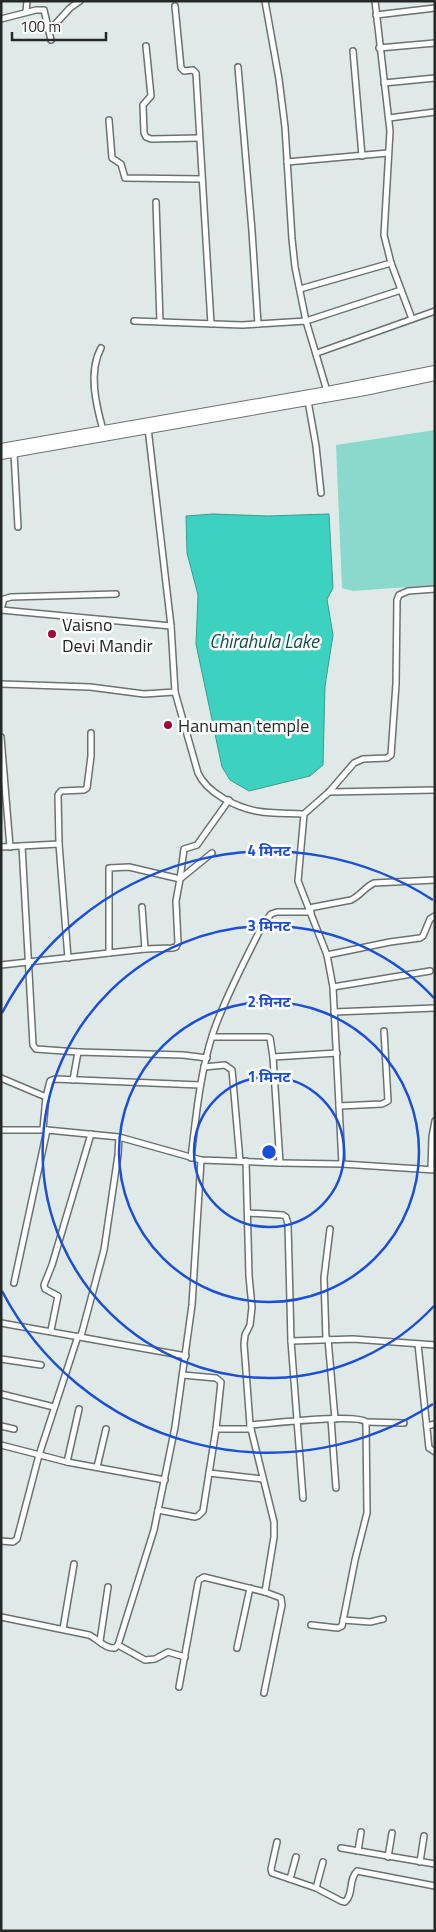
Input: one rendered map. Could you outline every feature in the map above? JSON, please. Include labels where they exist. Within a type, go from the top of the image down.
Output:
[{"type":"main road","points":[[1,455],[435,370]]},
{"type":"main road","points":[[1,448],[103,430],[148,426],[365,392],[435,376]]},
{"type":"street","points":[[26,12],[27,1]]},
{"type":"street","points":[[49,31],[70,8],[80,1]]},
{"type":"street","points":[[265,1],[279,79],[292,239],[306,321],[327,391]]},
{"type":"street","points":[[375,1],[379,48],[389,118],[387,202],[383,224],[384,235],[391,262],[412,318]]},
{"type":"street","points":[[175,6],[181,68],[184,71],[193,70],[196,73],[211,324]]},
{"type":"street","points":[[376,15],[435,8]]},
{"type":"street","points":[[1,19],[26,12],[44,10],[51,40]]},
{"type":"street","points":[[379,48],[435,43]]},
{"type":"street","points":[[146,46],[151,98],[143,105],[144,133],[146,137],[151,139],[199,138]]},
{"type":"street","points":[[353,52],[362,156]]},
{"type":"street","points":[[238,67],[258,324]]},
{"type":"street","points":[[384,83],[435,78]]},
{"type":"street","points":[[389,118],[435,112]]},
{"type":"street","points":[[108,120],[112,158],[122,164],[125,178],[202,179]]},
{"type":"street","points":[[287,162],[388,153]]},
{"type":"street","points":[[156,202],[160,322]]},
{"type":"street","points":[[300,289],[391,262]]},
{"type":"street","points":[[134,321],[258,324],[306,321],[401,290]]},
{"type":"street","points":[[317,353],[435,311]]},
{"type":"street","points":[[101,348],[97,357],[95,388],[103,430]]},
{"type":"street","points":[[308,401],[316,446],[321,493]]},
{"type":"street","points":[[148,426],[171,626],[176,692],[198,773],[202,782],[237,804],[256,811],[304,814]]},
{"type":"street","points":[[14,453],[18,527]]},
{"type":"street","points":[[342,1164],[332,986],[326,955],[298,881],[304,814],[329,792],[354,763],[364,759],[387,758],[391,755],[399,595],[408,591],[435,589]]},
{"type":"street","points":[[116,594],[11,597],[4,599],[1,609],[171,626]]},
{"type":"street","points":[[1,684],[90,687],[144,694],[176,692]]},
{"type":"street","points":[[68,958],[59,844],[58,795],[61,791],[84,790],[87,788],[91,756],[91,733]]},
{"type":"street","points":[[1,738],[10,846]]},
{"type":"street","points":[[329,792],[435,790]]},
{"type":"street","points":[[1,965],[176,947],[178,942],[176,902],[184,849],[197,845],[229,800]]},
{"type":"street","points":[[1,847],[59,844]]},
{"type":"street","points":[[22,846],[34,1049],[183,1055],[206,1058]]},
{"type":"street","points":[[180,879],[212,853]]},
{"type":"street","points":[[108,953],[109,868],[129,867],[180,879]]},
{"type":"street","points":[[190,1158],[200,1085],[212,1037],[230,992],[263,924],[271,914],[310,910],[351,900],[374,883],[435,880]]},
{"type":"street","points":[[142,907],[145,949]]},
{"type":"street","points":[[326,955],[420,938],[424,936],[430,919],[435,916]]},
{"type":"street","points":[[332,986],[430,971]]},
{"type":"street","points":[[334,1012],[435,1008]]},
{"type":"street","points":[[339,1106],[382,1104],[388,1100],[384,1031]]},
{"type":"street","points":[[212,1037],[270,1038],[280,1164]]},
{"type":"street","points":[[73,1080],[78,1052]]},
{"type":"street","points":[[273,1057],[336,1053]]},
{"type":"street","points":[[204,1067],[225,1065],[232,1070],[243,1161],[248,1213],[249,1276],[252,1307],[250,1325],[244,1344],[250,1427],[274,1526],[265,1592]]},
{"type":"street","points":[[1,1078],[46,1097]]},
{"type":"street","points":[[14,1283],[45,1130],[46,1097],[50,1081],[73,1080],[200,1085]]},
{"type":"street","points":[[1,1130],[45,1130],[119,1137],[201,1160],[280,1164],[342,1164],[433,1170],[432,1137],[435,1121]]},
{"type":"street","points":[[50,1330],[58,1296],[45,1289],[44,1285],[79,1178],[91,1134]]},
{"type":"street","points":[[1,1541],[12,1542],[17,1539],[39,1455],[80,1336],[104,1250],[119,1137]]},
{"type":"street","points":[[1,1617],[89,1635],[108,1648],[115,1648],[118,1645],[150,1543],[176,1427],[192,1305],[201,1160]]},
{"type":"street","points":[[248,1213],[283,1216],[287,1220],[291,1341],[302,1498]]},
{"type":"street","points":[[330,1228],[324,1278],[336,1488]]},
{"type":"street","points":[[1,1322],[186,1356]]},
{"type":"street","points":[[291,1341],[354,1339],[435,1345]]},
{"type":"street","points":[[418,1344],[430,1448],[435,1452]]},
{"type":"street","points":[[1,1359],[41,1365]]},
{"type":"street","points":[[158,1510],[198,1516],[202,1511],[216,1429],[221,1382],[216,1378],[183,1375]]},
{"type":"street","points":[[1,1394],[54,1407]]},
{"type":"street","points":[[67,1462],[79,1409]]},
{"type":"street","points":[[216,1429],[333,1419],[360,1419],[366,1422],[404,1423]]},
{"type":"street","points":[[311,1624],[340,1628],[343,1620],[353,1568],[367,1513],[366,1422]]},
{"type":"street","points":[[427,1426],[435,1424]]},
{"type":"street","points":[[1,1426],[14,1428]]},
{"type":"street","points":[[97,1467],[106,1429]]},
{"type":"street","points":[[1,1445],[67,1462],[165,1480]]},
{"type":"street","points":[[209,1473],[263,1479]]},
{"type":"street","points":[[63,1629],[74,1564]]},
{"type":"street","points":[[179,1686],[199,1580],[207,1578],[279,1596],[282,1602],[264,1693]]},
{"type":"street","points":[[100,1641],[108,1587]]},
{"type":"street","points":[[237,1648],[250,1588]]},
{"type":"street","points":[[343,1620],[370,1622],[383,1619]]},
{"type":"street","points":[[118,1645],[145,1660],[155,1660],[168,1652],[185,1657]]},
{"type":"street","points":[[358,1851],[362,1832]]},
{"type":"street","points":[[388,1856],[392,1834]]},
{"type":"street","points":[[420,1862],[424,1836]]},
{"type":"street","points":[[277,1842],[271,1869],[272,1873],[316,1888],[345,1902],[349,1896],[353,1875],[360,1871],[435,1886]]},
{"type":"street","points":[[342,1848],[435,1864]]},
{"type":"street","points":[[290,1879],[296,1856]]},
{"type":"street","points":[[316,1888],[323,1862]]},
{"type":"shaded area","points":[[435,430],[435,585],[353,591],[342,588],[336,445]]},
{"type":"water","name":"Chirahula Lake","points":[[213,514],[268,516],[329,514],[333,588],[327,599],[333,635],[325,686],[323,765],[310,776],[249,791],[230,780],[222,767],[196,644],[198,595],[187,553],[186,516]]},
{"type":"place","name":"Vaisno Devi Mandir","points":[[52,634]]},
{"type":"place","name":"Hanuman temple","points":[[168,725]]}]
